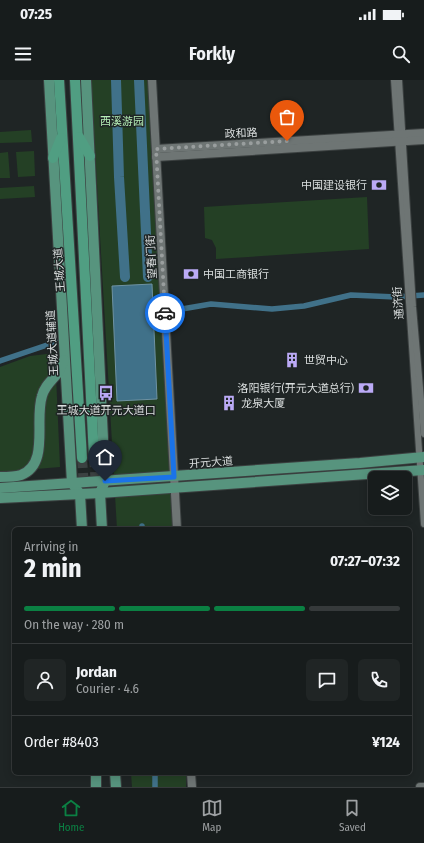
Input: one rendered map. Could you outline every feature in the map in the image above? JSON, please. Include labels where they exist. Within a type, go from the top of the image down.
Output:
[{"type":"highway","name":"王城大道","points":[[58,80],[82,458]]},
{"type":"highway","points":[[75,80],[94,457]]},
{"type":"highway","points":[[53,158],[62,134]]},
{"type":"highway","points":[[78,134],[90,156]]},
{"type":"main road","name":"王城大道辅道","points":[[49,80],[72,483]]},
{"type":"main road","points":[[86,80],[105,481],[100,493],[102,527]]},
{"type":"main road","points":[[0,477],[21,475],[36,463],[38,454],[41,397],[44,389],[58,373],[64,358]]},
{"type":"main road","name":"开元大道","points":[[0,488],[177,477],[422,457]]},
{"type":"main road","name":"开元大道","points":[[0,498],[100,493],[422,470]]},
{"type":"main road","points":[[72,483],[80,494],[82,527]]},
{"type":"main road","points":[[96,775],[96,787]]},
{"type":"main road","points":[[115,775],[116,787]]},
{"type":"street","name":"望春门街","points":[[152,80],[159,153],[177,477],[182,527]]},
{"type":"street","name":"望春门街","points":[[158,80],[159,153]]},
{"type":"street","name":"通济街","points":[[394,80],[401,138]]},
{"type":"street","name":"通济街","points":[[399,80],[409,276],[422,457],[424,524]]},
{"type":"street","name":"政和路","points":[[401,138],[424,133]]},
{"type":"street","name":"政和路","points":[[159,153],[401,138],[424,140]]},
{"type":"street","name":"通济街","points":[[411,308],[424,434]]},
{"type":"street","name":"望春门街","points":[[177,527],[178,487]]},
{"type":"street","points":[[191,775],[192,787]]},
{"type":"street","points":[[196,775],[197,787]]},
{"type":"green space","name":"西溪游园","points":[[91,80],[149,80],[173,527],[117,527]]},
{"type":"green space","points":[[31,130],[32,142],[0,143],[0,132]]},
{"type":"green space","points":[[34,151],[35,176],[18,177],[16,152]]},
{"type":"green space","points":[[8,152],[10,178],[0,178],[0,153]]},
{"type":"green space","points":[[34,186],[35,197],[0,199],[0,188]]},
{"type":"green space","points":[[367,197],[369,249],[216,259],[216,248],[212,240],[205,238],[204,207]]},
{"type":"green space","points":[[55,353],[60,467],[0,472],[0,367],[30,356]]},
{"type":"green space","points":[[131,775],[186,775],[186,787],[132,787]]},
{"type":"water","points":[[152,284],[157,399],[117,401],[112,286]]},
{"type":"waterway","points":[[116,80],[119,177],[125,277]]},
{"type":"waterway","points":[[139,80],[148,277]]},
{"type":"waterway","points":[[182,309],[211,304],[272,309],[304,306],[351,295],[396,297],[424,295]]},
{"type":"waterway","points":[[0,361],[56,342]]},
{"type":"waterway","points":[[155,775],[155,787]]},
{"type":"tunnel","points":[[94,457],[97,501]]},
{"type":"tunnel","points":[[82,458],[85,502]]},
{"type":"way so far","points":[[165,313],[156,149],[287,141]]},
{"type":"place","name":"中国建设银行","points":[[379,185]]},
{"type":"place","name":"中国工商银行","points":[[191,274]]},
{"type":"place","name":"世贸中心","points":[[292,360]]},
{"type":"place","name":"洛阳银行(开元大道总行)","points":[[366,388]]},
{"type":"place","name":"王城大道开元大道口","points":[[106,393]]},
{"type":"place","name":"龙泉大厦","points":[[229,403]]},
{"type":"route","points":[[105,481],[174,477],[165,313]]}]
